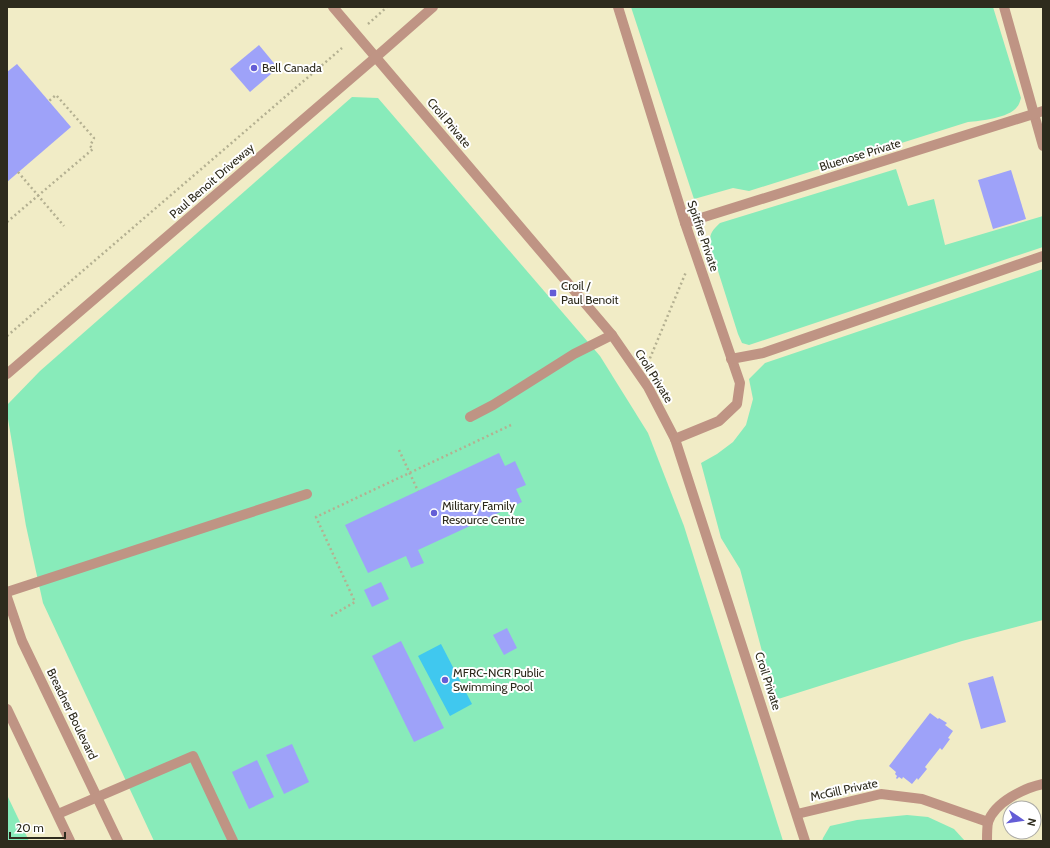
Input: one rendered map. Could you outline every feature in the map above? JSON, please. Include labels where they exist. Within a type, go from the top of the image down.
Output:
[{"type":"street","name":"Croil Private","points":[[333,7],[612,336],[648,387],[675,439],[806,841]]},
{"type":"street","name":"Paul Benoit Driveway","points":[[7,374],[433,7]]},
{"type":"street","name":"Spitfire Private","points":[[618,7],[694,251],[740,383],[737,404],[719,421],[675,439]]},
{"type":"street","points":[[1004,7],[1038,113],[1043,146]]},
{"type":"street","name":"Bluenose Private","points":[[685,223],[1038,113]]},
{"type":"street","points":[[731,358],[763,353],[1043,256]]},
{"type":"street","points":[[470,417],[493,405],[574,354],[612,336]]},
{"type":"street","points":[[7,592],[307,494]]},
{"type":"street","name":"Breadner Boulevard","points":[[7,597],[22,640],[118,841]]},
{"type":"street","points":[[7,709],[70,841]]},
{"type":"street","points":[[58,814],[193,756],[233,841]]},
{"type":"street","points":[[987,841],[988,822],[998,807],[1024,790],[1043,784]]},
{"type":"street","name":"McGill Private","points":[[797,814],[881,794],[922,799],[988,822]]},
{"type":"path","points":[[368,24],[387,7]]},
{"type":"path","points":[[7,336],[342,48]]},
{"type":"path","points":[[7,221],[93,149],[90,146],[94,138],[56,95],[49,101]]},
{"type":"path","points":[[18,172],[64,226]]},
{"type":"path","points":[[642,377],[694,251]]},
{"type":"path","points":[[331,616],[356,602],[316,517],[511,425]]},
{"type":"path","points":[[399,450],[418,491]]},
{"type":"green space","points":[[631,7],[993,7],[1021,98],[1018,105],[1008,114],[987,120],[968,122],[749,191],[733,188],[694,199]]},
{"type":"green space","points":[[352,97],[378,98],[600,356],[648,433],[684,526],[783,841],[154,841],[43,603],[26,526],[7,413],[7,405],[40,371]]},
{"type":"green space","points":[[896,169],[908,206],[934,199],[945,245],[1043,216],[1043,247],[749,345],[742,343],[712,252],[710,236],[713,230],[720,223]]},
{"type":"green space","points":[[1043,269],[1043,620],[962,641],[775,700],[740,569],[721,538],[701,463],[717,454],[733,442],[746,425],[753,399],[749,379],[765,363]]},
{"type":"green space","points":[[7,795],[29,841],[7,841]]},
{"type":"green space","points":[[907,815],[928,817],[954,829],[965,841],[822,841],[830,826],[857,820]]},
{"type":"water","name":"MFRC-NCR Public Swimming Pool","points":[[441,644],[472,704],[450,716],[418,656]]},
{"type":"building","name":"Bell Canada","points":[[259,45],[278,68],[250,92],[230,69]]},
{"type":"building","points":[[17,64],[71,127],[7,182],[7,72]]},
{"type":"building","points":[[1011,170],[1026,219],[993,229],[978,180]]},
{"type":"building","name":"Military Family Resource Centre","points":[[499,453],[505,466],[515,461],[526,485],[516,489],[522,502],[418,550],[424,563],[411,568],[406,556],[368,573],[345,525]]},
{"type":"building","points":[[381,582],[389,599],[372,607],[364,590]]},
{"type":"building","points":[[507,628],[517,648],[504,655],[493,635]]},
{"type":"building","points":[[401,641],[444,728],[414,742],[372,656]]},
{"type":"building","points":[[993,676],[1006,722],[981,729],[968,683]]},
{"type":"building","points":[[930,713],[947,723],[945,725],[953,731],[948,738],[950,739],[942,750],[940,748],[925,767],[927,769],[918,780],[917,778],[912,784],[903,777],[902,779],[899,777],[897,779],[895,774],[896,772],[889,766]]},
{"type":"building","points":[[292,744],[309,782],[284,794],[266,755]]},
{"type":"building","points":[[257,760],[274,797],[249,809],[232,772]]},
{"type":"place","name":"Bell Canada","points":[[254,68]]},
{"type":"place","name":"Croil / Paul Benoit","points":[[553,293]]},
{"type":"place","name":"Military Family Resource Centre","points":[[434,513]]},
{"type":"place","name":"MFRC-NCR Public Swimming Pool","points":[[445,680]]}]
